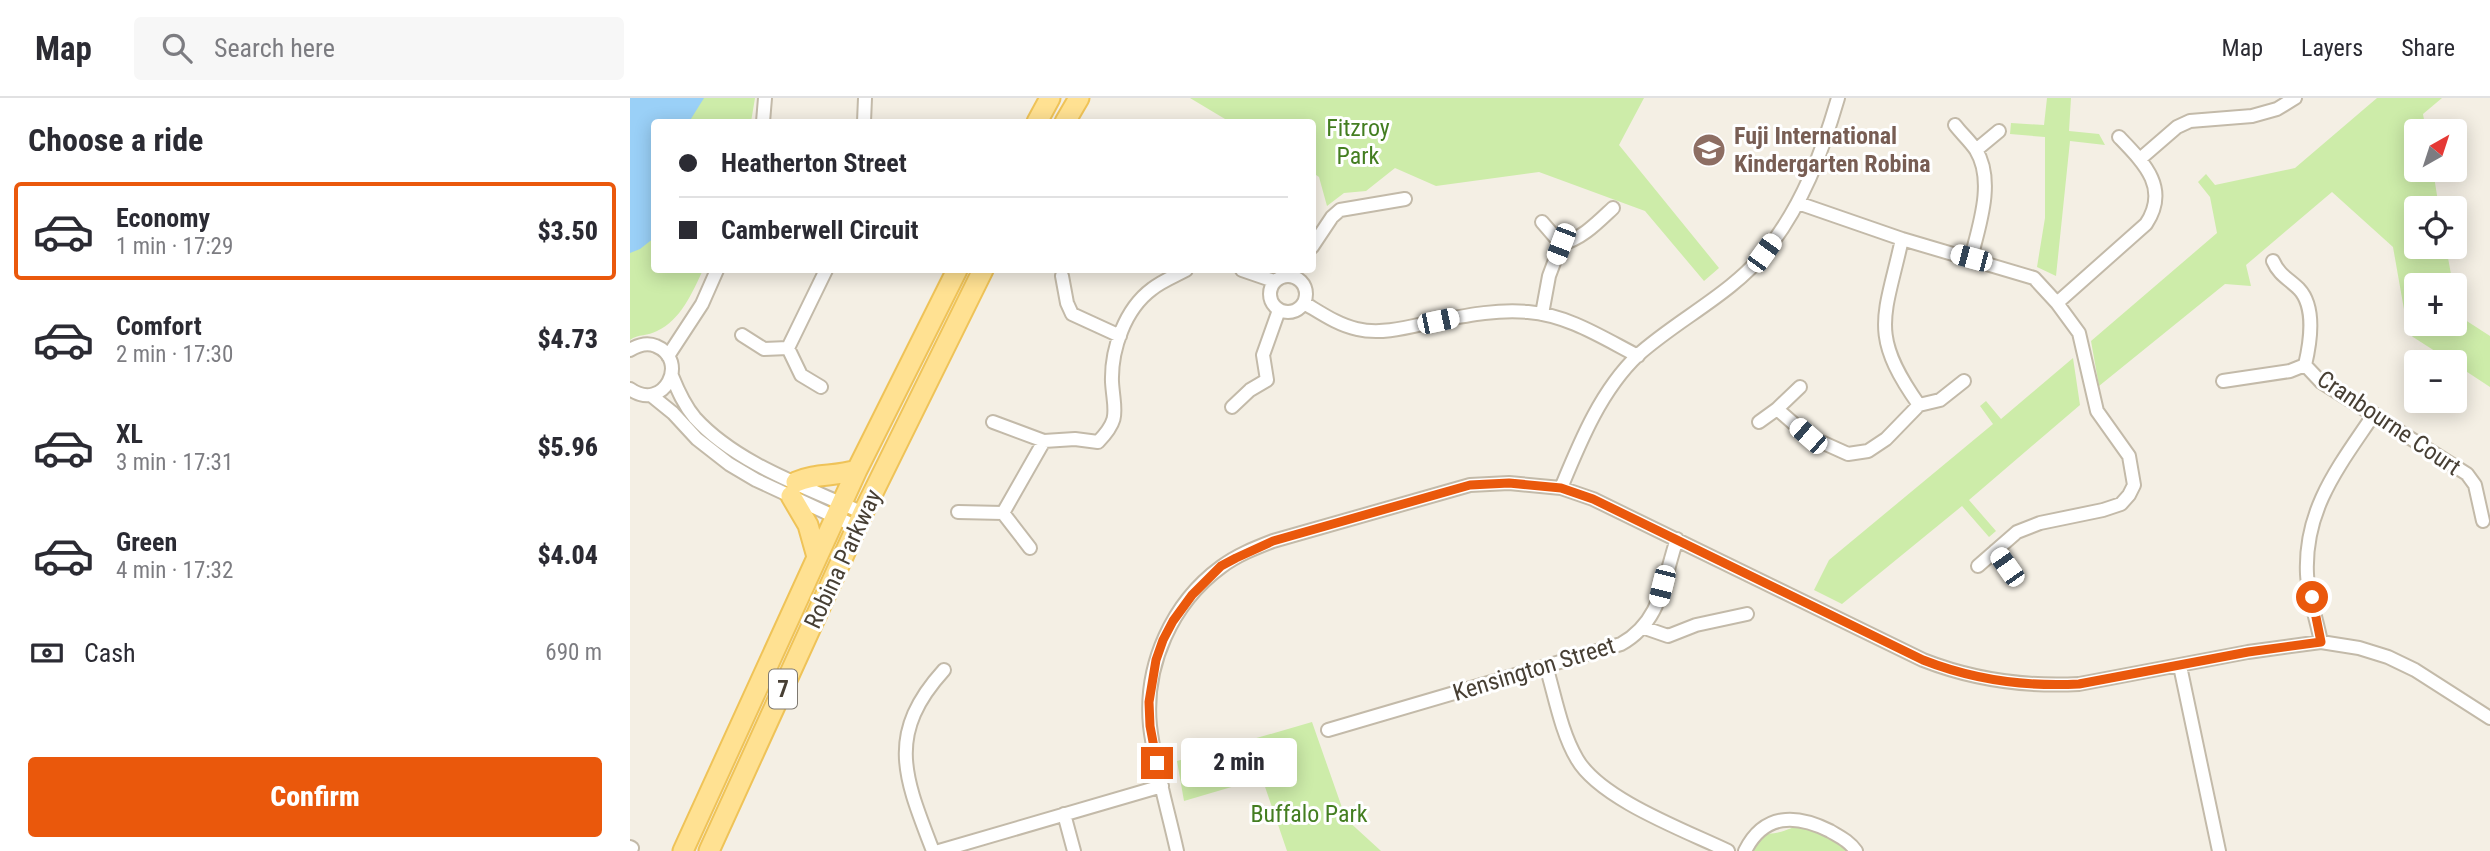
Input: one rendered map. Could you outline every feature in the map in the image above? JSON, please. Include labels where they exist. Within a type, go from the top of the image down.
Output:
[{"type":"main road","points":[[1039,119],[1050,98]]},
{"type":"main road","points":[[1067,119],[1079,98]]},
{"type":"main road","name":"Robina Parkway","points":[[683,851],[857,470],[956,273]]},
{"type":"main road","name":"Robina Parkway","points":[[709,851],[860,520],[982,273]]},
{"type":"main road","points":[[817,557],[808,525],[793,489],[810,476],[840,475],[857,470]]},
{"type":"street","points":[[763,119],[765,98]]},
{"type":"street","points":[[864,119],[865,98]]},
{"type":"street","points":[[1561,488],[1584,431],[1616,381],[1637,356],[1727,288],[1764,253],[1798,203],[1820,154],[1838,98]]},
{"type":"street","points":[[2140,159],[2177,127],[2190,121],[2252,116],[2277,109],[2295,98]]},
{"type":"street","points":[[1955,125],[1976,150],[1985,172],[1981,219],[1971,258]]},
{"type":"street","points":[[1976,150],[1999,131]]},
{"type":"street","points":[[2057,303],[2146,224],[2153,214],[2157,201],[2155,189],[2140,159],[2119,137]]},
{"type":"street","points":[[1316,241],[1340,210],[1405,199]]},
{"type":"street","points":[[1798,203],[1902,239],[2034,278],[2079,333],[2097,411],[2129,456],[2134,485],[2121,504],[2040,523],[2017,532],[1978,566]]},
{"type":"street","points":[[1542,314],[1549,276],[1561,244],[1583,234],[1613,208]]},
{"type":"street","points":[[1542,222],[1561,244]]},
{"type":"street","points":[[1902,239],[1883,316],[1885,342],[1893,364],[1919,405]]},
{"type":"street","name":"Cranbourne Court","points":[[2273,261],[2278,272],[2301,291],[2305,298],[2311,340],[2305,365]]},
{"type":"street","points":[[668,356],[702,304],[716,273]]},
{"type":"street","points":[[788,348],[825,273]]},
{"type":"street","points":[[993,422],[1044,441],[1075,439],[1098,442],[1112,427],[1115,409],[1112,381],[1114,350],[1130,314],[1151,290],[1181,273]]},
{"type":"street","points":[[1251,273],[1274,281]]},
{"type":"street","points":[[1297,273],[1306,290],[1304,303],[1298,310],[1279,310],[1270,300],[1274,281],[1297,273]]},
{"type":"street","points":[[1062,276],[1072,314],[1120,336]]},
{"type":"street","points":[[1304,303],[1342,324],[1360,330],[1385,331],[1461,316],[1505,311],[1542,314],[1588,330],[1637,356]]},
{"type":"street","points":[[1232,407],[1250,390],[1266,380],[1263,355],[1279,310]]},
{"type":"street","points":[[630,350],[640,345],[654,345],[690,322]]},
{"type":"street","points":[[742,335],[764,349],[788,348]]},
{"type":"street","points":[[630,389],[640,395],[652,396],[665,388],[672,366],[668,356],[654,345]]},
{"type":"street","points":[[788,348],[802,375],[821,387]]},
{"type":"street","name":"Cranbourne Court","points":[[2224,381],[2290,371],[2305,365]]},
{"type":"street","name":"Cranbourne Court","points":[[2305,365],[2321,382],[2467,474],[2475,485],[2483,521]]},
{"type":"street","points":[[671,376],[687,407],[716,436],[793,489],[860,520]]},
{"type":"street","points":[[1777,409],[1808,436],[1847,454],[1868,451],[1886,439],[1919,405],[1940,400],[1964,381]]},
{"type":"street","points":[[1759,422],[1800,387]]},
{"type":"street","points":[[652,396],[720,458],[756,480],[793,489]]},
{"type":"street","points":[[2321,642],[2307,574],[2312,518],[2330,480],[2374,414]]},
{"type":"street","points":[[1003,513],[1044,441]]},
{"type":"street","points":[[1177,851],[1150,726],[1149,702],[1156,660],[1163,640],[1181,608],[1221,566],[1251,550],[1273,541],[1470,485],[1509,483],[1561,488],[1615,508],[1846,623],[1948,670],[1997,682],[2051,685],[2106,680],[2285,646],[2321,642],[2359,648],[2388,657],[2414,670],[2490,718]]},
{"type":"street","points":[[958,512],[1003,513]]},
{"type":"street","points":[[1003,513],[1030,548]]},
{"type":"street","name":"Kensington Street","points":[[1328,730],[1621,644],[1645,628],[1658,603],[1677,539]]},
{"type":"street","points":[[1995,551],[2007,567]]},
{"type":"street","points":[[1645,628],[1668,636],[1686,628],[1746,614]]},
{"type":"street","points":[[1546,666],[1569,742],[1576,758],[1591,778],[1608,792],[1727,851]]},
{"type":"street","points":[[2180,666],[2220,851]]},
{"type":"street","points":[[933,851],[910,784],[905,745],[913,714],[944,670]]},
{"type":"street","points":[[939,851],[1162,786]]},
{"type":"street","points":[[1064,814],[1074,851]]},
{"type":"street","points":[[1745,851],[1758,832],[1793,818],[1815,824],[1845,839],[1856,851]]},
{"type":"green space","points":[[630,98],[755,98],[752,119],[651,119],[651,273],[702,273],[685,305],[673,320],[657,331],[630,340]]},
{"type":"green space","name":"Fitzroy Park","points":[[1190,98],[1644,98],[1619,145],[1719,268],[1704,281],[1645,211],[1539,172],[1436,186],[1395,168],[1366,191],[1344,193],[1327,206],[1319,177],[1316,175],[1316,119],[1225,119]]},
{"type":"green space","points":[[2047,98],[2071,98],[2069,131],[2099,134],[2105,145],[2070,141],[2056,276],[2037,267],[2045,218],[2045,137],[2010,134],[2011,123],[2044,125]]},
{"type":"green space","points":[[2377,98],[2442,98],[2423,114],[2424,119],[2404,119],[2404,182],[2435,182],[2437,196],[2404,196],[2404,259],[2448,259],[2451,273],[2404,273],[2404,309],[2393,247],[2332,192],[2246,265],[2251,286],[2225,284],[2099,386],[2091,341],[2217,233],[2210,197],[2198,182],[2206,174],[2215,185],[2295,168]]},
{"type":"green space","points":[[2467,321],[2490,336],[2490,387],[2467,372],[2467,350],[2433,350],[2413,337],[2467,336]]},
{"type":"green space","points":[[2073,358],[2080,405],[1969,500],[1996,531],[1989,537],[1962,506],[1842,604],[1814,590],[1829,560],[1993,424],[1980,406],[1986,401],[2001,419]]},
{"type":"green space","name":"Buffalo Park","points":[[1312,722],[1346,819],[1381,851],[1287,851],[1262,778],[1184,801],[1177,761]]},
{"type":"green space","points":[[1800,823],[1811,826],[1850,848],[1848,851],[1750,851],[1764,833],[1772,834]]},
{"type":"water","points":[[630,98],[704,98],[691,119],[651,119],[651,240],[630,253]]},
{"type":"place","name":"Fuji International Kindergarten Robina","points":[[1709,150]]},
{"type":"route","points":[[1157,763],[1150,726],[1149,702],[1156,660],[1173,621],[1204,581],[1221,566],[1273,541],[1470,485],[1509,483],[1561,488],[1593,499],[1923,660],[1948,670],[1997,682],[2024,685],[2079,684],[2248,652],[2321,642],[2312,597]]}]
